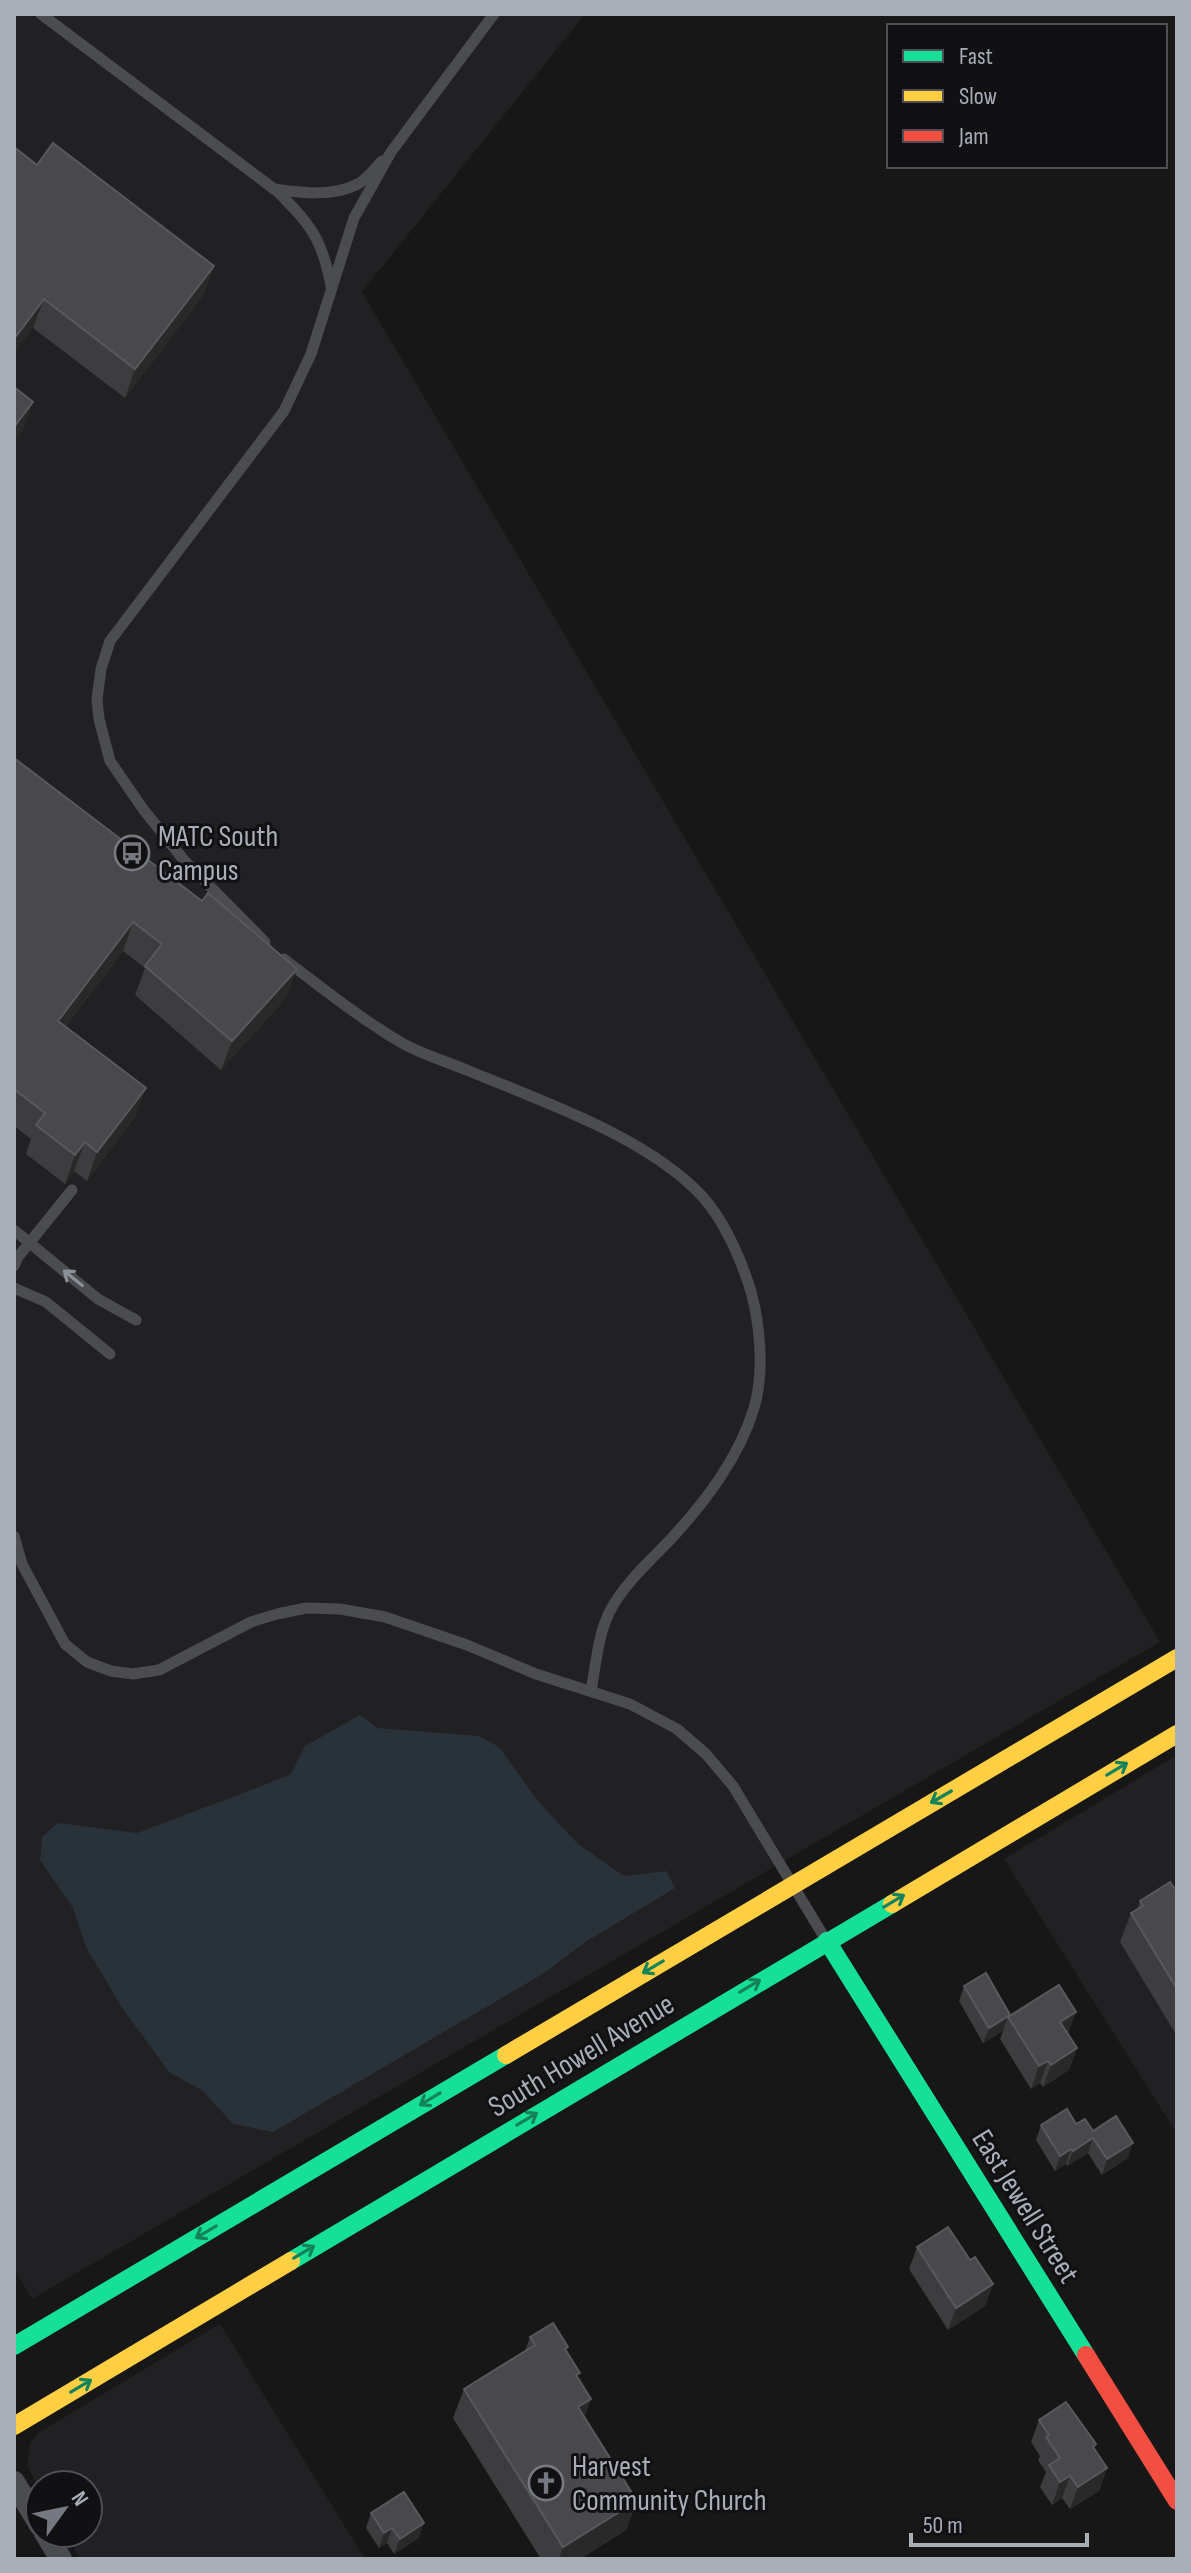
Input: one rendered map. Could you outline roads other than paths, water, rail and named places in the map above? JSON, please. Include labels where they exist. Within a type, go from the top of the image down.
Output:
[{"type":"main road","name":"South Howell Avenue","points":[[14,2346],[1177,1658]]},
{"type":"main road","name":"South Howell Avenue","points":[[14,2426],[1177,1734]]},
{"type":"main road","name":"East Jewell Street","points":[[827,1941],[1177,2501]]},
{"type":"lane","points":[[41,14],[274,189],[314,230],[326,257],[331,289]]},
{"type":"lane","points":[[494,14],[391,152],[354,218],[311,354],[284,411],[110,641],[101,669],[97,699],[110,761],[143,809],[214,893],[275,952],[338,1000],[404,1044],[605,1130],[658,1159],[696,1190],[725,1228],[757,1309],[760,1357],[754,1406],[737,1447],[717,1483],[628,1584],[610,1611],[591,1691]]},
{"type":"lane","points":[[274,189],[312,194],[359,183],[391,152]]},
{"type":"lane","points":[[14,1266],[72,1190]]},
{"type":"lane","points":[[14,1230],[98,1299],[136,1320]]},
{"type":"lane","points":[[14,1288],[46,1302],[110,1354]]},
{"type":"lane","points":[[14,1536],[18,1561],[65,1644],[87,1662],[111,1671],[133,1674],[159,1670],[251,1622],[277,1614],[306,1608],[340,1609],[385,1617],[467,1645],[536,1674],[630,1704],[677,1729],[706,1754],[733,1786],[827,1941]]},
{"type":"place","name":"MATC South Campus","points":[[132,853]]},
{"type":"place","name":"Harvest Community Church","points":[[546,2483]]}]
